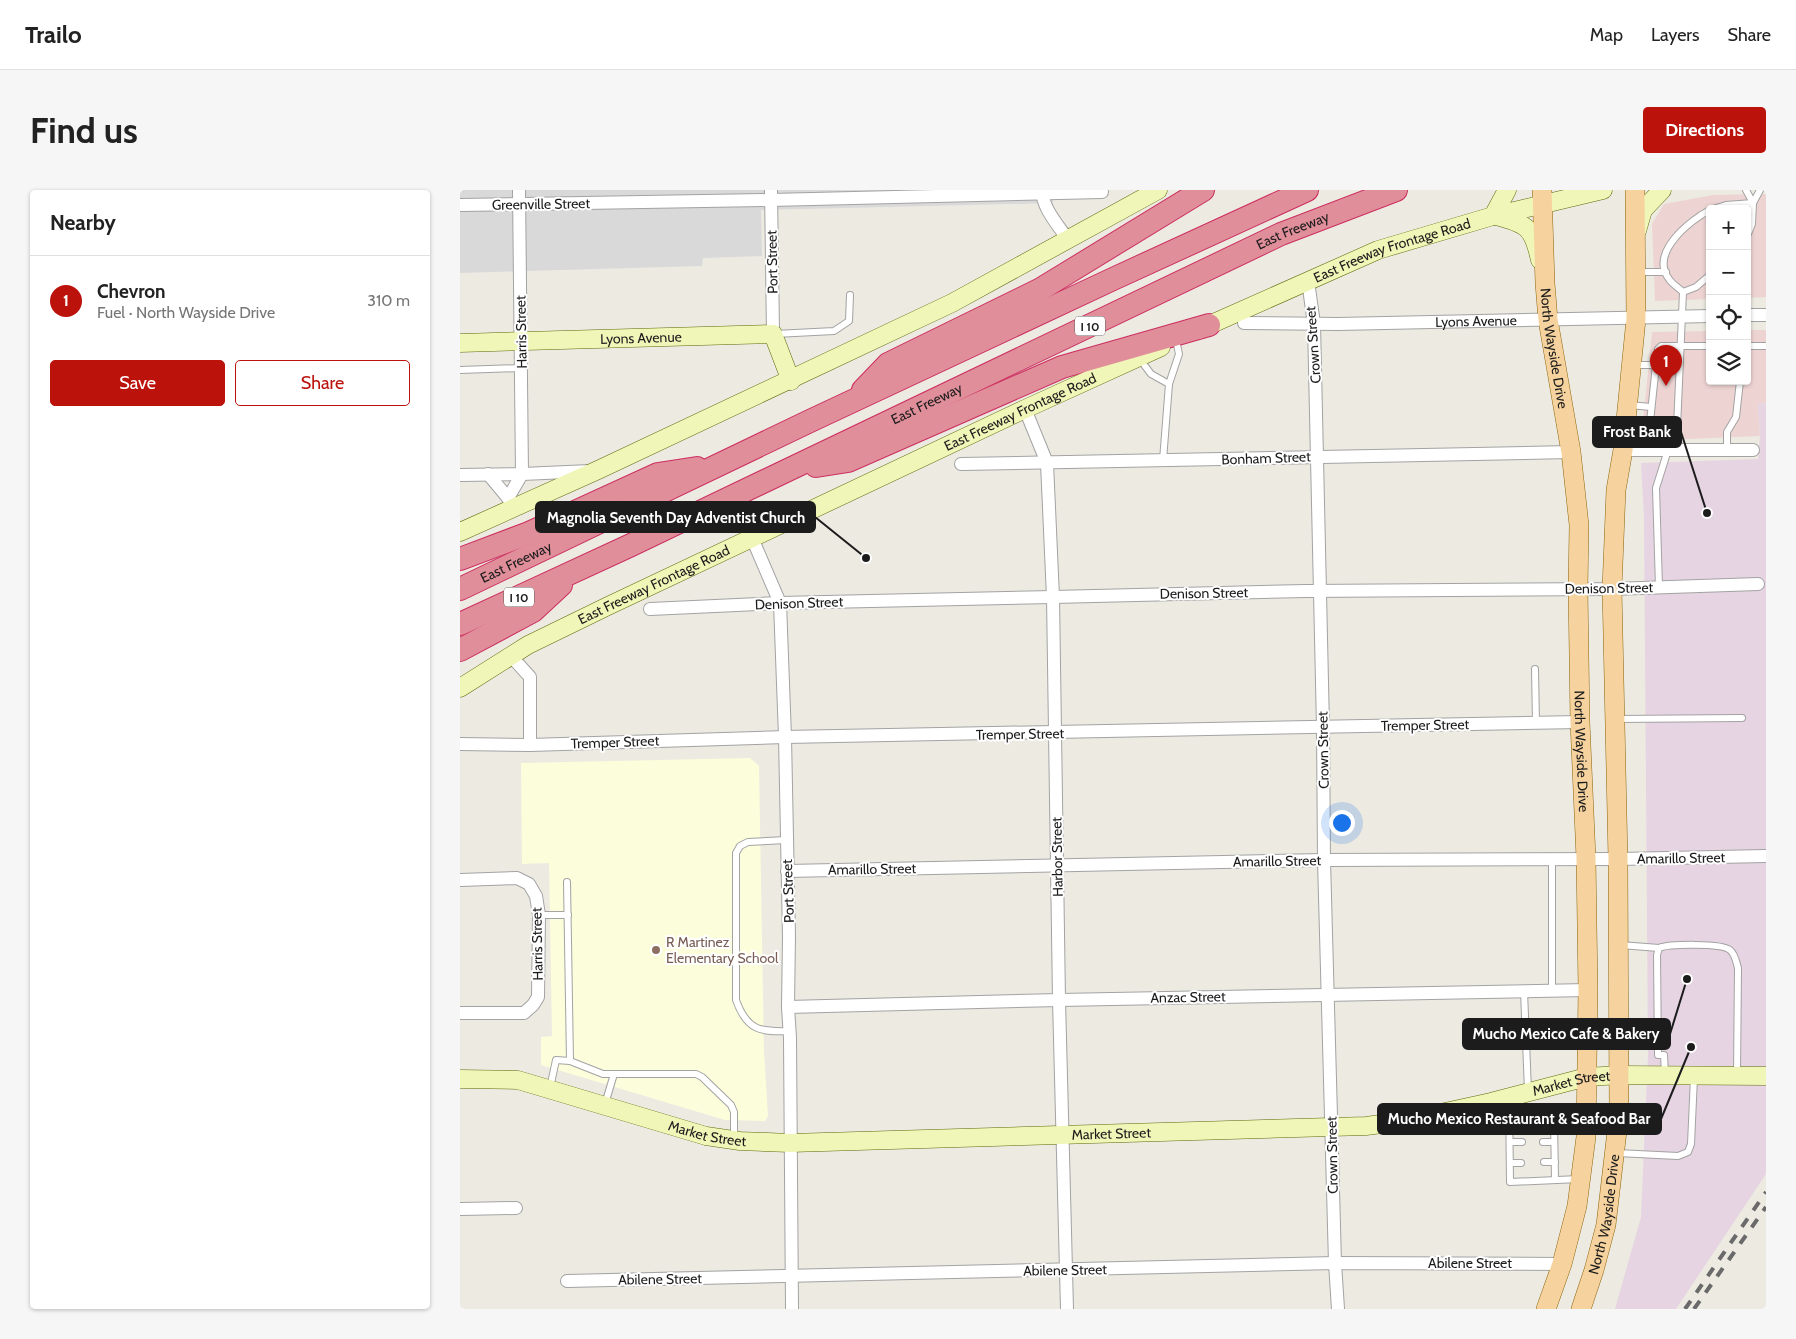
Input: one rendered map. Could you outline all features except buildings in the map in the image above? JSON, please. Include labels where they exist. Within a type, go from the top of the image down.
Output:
[{"type":"highway","points":[[851,402],[888,364],[1041,289],[1203,190]]},
{"type":"highway","name":"East Freeway","points":[[460,589],[1113,278],[1307,190]]},
{"type":"highway","name":"East Freeway","points":[[460,624],[788,471],[1281,234],[1396,190]]},
{"type":"highway","points":[[788,471],[848,460],[1062,367],[1209,325]]},
{"type":"highway","points":[[460,559],[529,533],[658,474],[720,464]]},
{"type":"highway","points":[[460,650],[533,611],[578,570]]},
{"type":"main road","points":[[460,532],[510,503],[598,470],[791,381],[952,303],[1158,190]]},
{"type":"main road","points":[[1507,190],[1493,216],[1518,222],[1530,231],[1536,242],[1545,283]]},
{"type":"main road","name":"East Freeway Frontage Road","points":[[460,688],[528,645],[581,619],[1025,409],[1378,250],[1493,216],[1542,197],[1603,190]]},
{"type":"main road","name":"North Wayside Drive","points":[[1581,1309],[1606,1225],[1619,1114],[1618,859],[1612,589],[1616,490],[1624,450],[1636,319],[1634,190]]},
{"type":"main road","points":[[1635,236],[1644,210],[1662,190]]},
{"type":"main road","name":"North Wayside Drive","points":[[1542,197],[1548,320],[1571,452],[1579,525],[1580,722],[1586,858],[1588,990],[1586,1137],[1581,1179],[1577,1206],[1562,1264],[1546,1309]]},
{"type":"main road","points":[[773,334],[791,381]]},
{"type":"main road","name":"Lyons Avenue","points":[[460,343],[773,334]]},
{"type":"main road","name":"Market Street","points":[[460,1079],[518,1080],[706,1136],[734,1140],[790,1143],[1366,1126],[1404,1122],[1509,1098],[1587,1077],[1620,1075],[1766,1076]]},
{"type":"street","name":"Harris Street","points":[[519,190],[522,474]]},
{"type":"street","points":[[1042,192],[1049,212],[1068,240]]},
{"type":"street","name":"Greenville Street","points":[[460,205],[771,195],[1102,192]]},
{"type":"street","name":"Port Street","points":[[771,195],[773,334]]},
{"type":"street","name":"Crown Street","points":[[1308,281],[1314,324],[1324,860],[1328,946],[1327,995],[1338,1309]]},
{"type":"street","points":[[1751,315],[1766,315]]},
{"type":"street","name":"Lyons Avenue","points":[[1244,323],[1314,324],[1706,316]]},
{"type":"street","name":"Harbor Street","points":[[1025,409],[1047,463],[1053,597],[1059,1000],[1067,1309]]},
{"type":"street","points":[[1624,450],[1753,450]]},
{"type":"street","name":"Bonham Street","points":[[961,464],[1571,452]]},
{"type":"street","points":[[460,475],[598,470]]},
{"type":"street","points":[[488,474],[510,503]]},
{"type":"street","points":[[510,503],[522,474]]},
{"type":"street","name":"Port Street","points":[[752,538],[780,603],[789,937],[788,1007],[790,1031],[792,1309]]},
{"type":"street","name":"Denison Street","points":[[650,609],[780,603],[1320,591],[1612,589],[1758,584]]},
{"type":"street","points":[[511,656],[530,677],[530,745]]},
{"type":"street","name":"Tremper Street","points":[[460,744],[530,745],[785,737],[1580,722]]},
{"type":"street","name":"Amarillo Street","points":[[787,871],[1058,864],[1766,856]]},
{"type":"street","name":"Harris Street","points":[[460,880],[517,878],[529,884],[536,896],[539,915],[538,996],[534,1005],[524,1013],[460,1013]]},
{"type":"street","name":"Anzac Street","points":[[788,1007],[1588,990]]},
{"type":"street","points":[[460,1209],[516,1208]]},
{"type":"street","name":"Abilene Street","points":[[567,1281],[1335,1263],[1562,1264]]},
{"type":"lane","points":[[1746,190],[1753,203]]},
{"type":"lane","points":[[1751,226],[1753,203],[1760,190]]},
{"type":"lane","points":[[1735,205],[1753,203]]},
{"type":"lane","points":[[1684,292],[1669,279],[1666,272],[1666,253],[1679,232],[1706,212]]},
{"type":"lane","points":[[1636,272],[1666,272]]},
{"type":"lane","points":[[1684,292],[1696,287],[1706,278]]},
{"type":"lane","points":[[1659,587],[1656,488],[1673,450],[1677,427],[1684,292]]},
{"type":"lane","points":[[773,334],[834,331],[849,321],[850,295]]},
{"type":"lane","points":[[1163,460],[1169,384],[1179,354],[1176,340]]},
{"type":"lane","points":[[1677,427],[1657,426],[1650,422],[1658,349],[1661,346],[1706,346]]},
{"type":"lane","points":[[1751,346],[1766,346]]},
{"type":"lane","points":[[1138,357],[1151,374],[1169,384]]},
{"type":"lane","points":[[1632,365],[1656,365]]},
{"type":"lane","points":[[460,370],[522,368]]},
{"type":"lane","points":[[1726,450],[1727,432],[1736,417],[1740,385]]},
{"type":"lane","points":[[1628,405],[1651,407]]},
{"type":"lane","points":[[1535,669],[1536,723]]},
{"type":"lane","points":[[1616,720],[1742,718]]},
{"type":"lane","points":[[786,840],[748,842],[740,846],[736,854],[736,1000],[740,1012],[756,1028],[766,1032],[790,1031]]},
{"type":"lane","points":[[1552,858],[1552,991]]},
{"type":"lane","points":[[568,882],[570,1061]]},
{"type":"lane","points":[[539,915],[568,915]]},
{"type":"lane","points":[[1619,945],[1659,948],[1678,945],[1726,947],[1733,953],[1738,968],[1737,1076]]},
{"type":"lane","points":[[1659,948],[1657,955],[1658,1055],[1664,1055],[1665,1076]]},
{"type":"lane","points":[[1524,991],[1528,1092]]},
{"type":"lane","points":[[549,1089],[556,1060],[570,1061],[603,1074],[686,1074],[702,1077],[731,1105],[734,1112],[734,1140]]},
{"type":"lane","points":[[605,1106],[614,1074]]},
{"type":"lane","points":[[1615,1152],[1678,1156],[1688,1152],[1692,1144],[1694,1076]]},
{"type":"lane","points":[[1509,1098],[1510,1182],[1581,1179]]},
{"type":"lane","points":[[1509,1122],[1554,1121],[1555,1180]]},
{"type":"lane","points":[[1510,1142],[1522,1142]]},
{"type":"lane","points":[[1544,1142],[1554,1142]]},
{"type":"lane","points":[[1544,1162],[1555,1162]]},
{"type":"lane","points":[[1510,1163],[1521,1163]]},
{"type":"shaded area","points":[[460,190],[1053,190],[1053,203],[761,210],[762,256],[703,258],[702,266],[460,273]]},
{"type":"shaded area","points":[[1766,194],[1766,297],[1751,298],[1751,205],[1706,205],[1706,299],[1655,301],[1652,224],[1664,204],[1713,195]]},
{"type":"shaded area","points":[[1751,330],[1766,330],[1766,403],[1758,404],[1760,436],[1641,441],[1652,332],[1706,331],[1706,385],[1751,385]]},
{"type":"shaded area","points":[[1766,403],[1766,1174],[1676,1309],[1615,1309],[1641,1217],[1648,1054],[1644,517],[1641,463],[1758,459],[1760,436],[1758,404]]},
{"type":"shaded area","name":"R Martinez Elementary School","points":[[750,758],[759,766],[764,1051],[768,1116],[765,1121],[725,1120],[541,1065],[541,1037],[552,1036],[549,863],[522,864],[521,763]]},
{"type":"railway","points":[[1685,1309],[1766,1192]]},
{"type":"railway","points":[[1694,1309],[1766,1207]]},
{"type":"place","name":"Chevron","points":[[1666,386]]},
{"type":"place","name":"Frost Bank","points":[[1707,513]]},
{"type":"place","name":"Magnolia Seventh Day Adventist Church","points":[[866,558]]},
{"type":"place","name":"R Martinez Elementary School","points":[[656,950]]},
{"type":"place","name":"Mucho Mexico Cafe & Bakery","points":[[1687,979]]},
{"type":"place","name":"Mucho Mexico Restaurant & Seafood Bar","points":[[1691,1047]]}]
